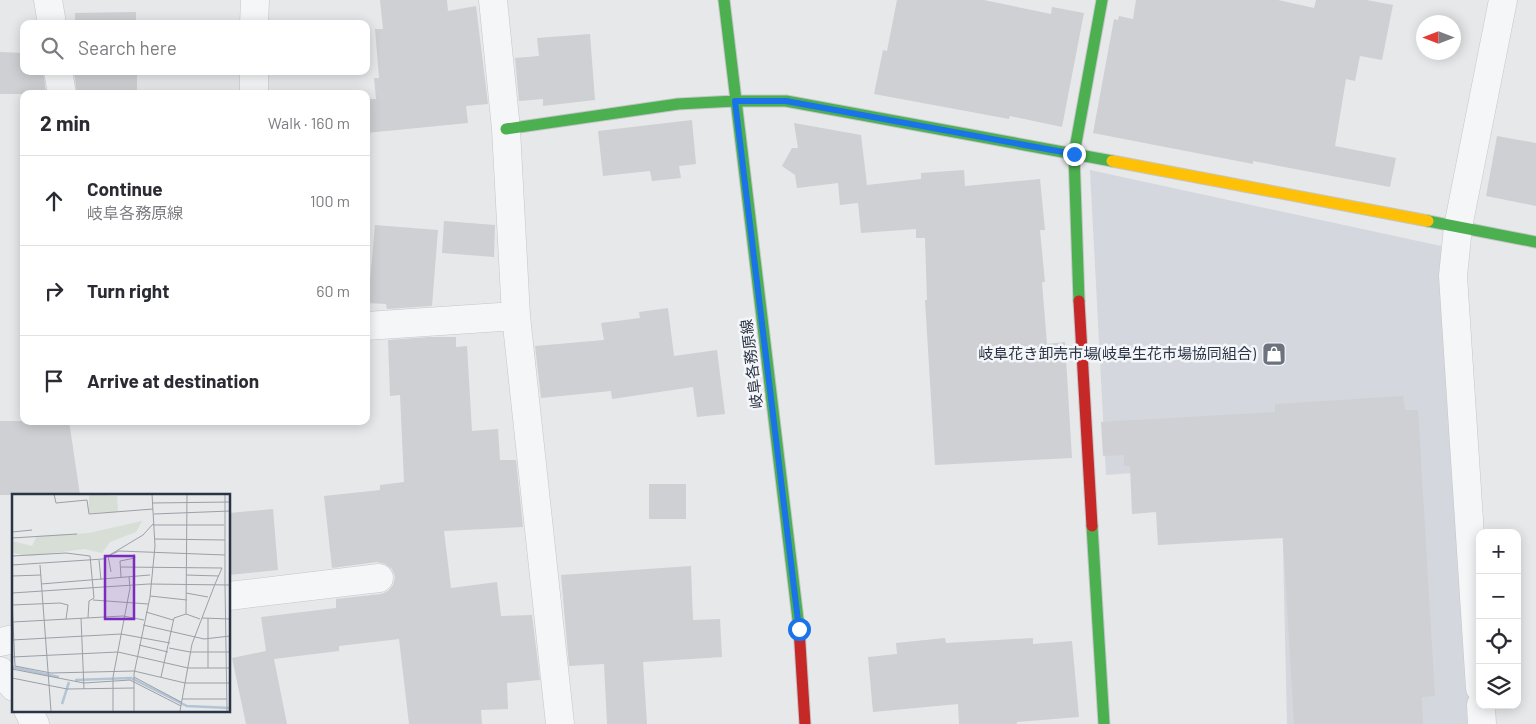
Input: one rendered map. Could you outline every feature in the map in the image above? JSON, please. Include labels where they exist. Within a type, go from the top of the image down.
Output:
[{"type":"street","points":[[48,0],[51,20]]},
{"type":"street","points":[[254,0],[254,20]]},
{"type":"street","points":[[493,0],[506,129],[516,316],[560,724]]},
{"type":"street","name":"岐阜各務原線","points":[[724,0],[799,629],[805,724]]},
{"type":"street","points":[[1102,0],[1074,154],[1080,333],[1104,724]]},
{"type":"street","points":[[1478,664],[1453,276],[1458,227],[1503,0]]},
{"type":"street","points":[[59,75],[61,90]]},
{"type":"street","points":[[254,75],[254,90]]},
{"type":"street","points":[[506,129],[678,104],[786,101],[1536,242]]},
{"type":"street","points":[[370,326],[516,316]]},
{"type":"street","points":[[230,596],[379,578]]},
{"type":"street","points":[[0,671],[12,685]]},
{"type":"street","points":[[1481,709],[1482,724]]},
{"type":"street","points":[[29,712],[35,724]]},
{"type":"shaded area","name":"岐阜花き卸売市場(岐阜生花市場協同組合)","points":[[1090,170],[1441,246],[1474,724],[1287,724],[1281,462],[1106,475]]},
{"type":"building","points":[[380,0],[447,0],[448,11],[476,6],[488,104],[466,106],[468,123],[370,133],[370,99],[376,99],[374,78],[379,78],[375,29],[383,29]]},
{"type":"building","points":[[897,0],[984,0],[1051,14],[1052,7],[1084,13],[1062,127],[1010,116],[1009,119],[874,94],[883,50],[887,51]]},
{"type":"building","points":[[1136,0],[1278,0],[1314,8],[1316,0],[1367,0],[1393,5],[1382,60],[1360,56],[1355,81],[1346,79],[1335,146],[1396,158],[1390,187],[1253,161],[1253,164],[1093,133],[1114,19],[1118,20],[1119,16],[1133,19]]},
{"type":"building","points":[[136,12],[136,20],[75,20],[75,13]]},
{"type":"building","points":[[590,34],[595,100],[543,106],[543,99],[519,101],[515,58],[539,56],[537,38]]},
{"type":"building","points":[[0,52],[20,53],[20,75],[44,75],[45,90],[20,90],[20,94],[0,94]]},
{"type":"building","points":[[75,75],[137,75],[137,90],[76,90]]},
{"type":"building","points":[[692,120],[696,164],[679,166],[681,178],[652,181],[650,171],[603,176],[598,131]]},
{"type":"building","points":[[794,123],[861,135],[867,185],[921,179],[921,173],[964,170],[965,186],[1040,179],[1045,230],[1040,230],[1045,282],[1042,282],[1047,344],[1065,342],[1072,458],[935,465],[925,300],[927,300],[925,238],[916,238],[916,229],[861,233],[858,203],[840,205],[838,183],[797,188],[795,175],[782,166],[792,148],[798,148]]},
{"type":"building","points":[[1497,136],[1536,143],[1536,206],[1486,196]]},
{"type":"building","points":[[444,221],[495,225],[494,257],[442,253]]},
{"type":"building","points":[[375,225],[438,230],[432,306],[387,309],[386,304],[370,303]]},
{"type":"building","points":[[668,308],[674,356],[717,350],[725,414],[697,417],[693,387],[612,399],[611,391],[541,398],[535,346],[604,340],[601,323],[640,318],[639,312]]},
{"type":"building","points":[[456,337],[456,347],[467,346],[472,431],[498,429],[500,460],[516,460],[523,527],[444,531],[451,588],[497,582],[501,616],[532,615],[540,680],[507,683],[508,709],[481,710],[482,724],[409,724],[399,639],[339,646],[339,651],[274,659],[287,724],[246,724],[232,658],[266,651],[261,617],[336,608],[336,599],[381,594],[388,591],[393,585],[395,577],[392,569],[385,564],[377,562],[332,568],[324,496],[380,490],[380,485],[404,482],[400,395],[390,396],[388,340]]},
{"type":"building","points":[[1403,396],[1405,410],[1418,410],[1435,696],[1422,697],[1423,724],[1294,724],[1283,538],[1158,545],[1156,512],[1132,514],[1130,466],[1124,466],[1124,455],[1103,456],[1101,422],[1275,412],[1275,404]]},
{"type":"building","points":[[0,421],[20,421],[20,425],[70,425],[80,494],[0,495]]},
{"type":"building","points":[[649,484],[686,484],[686,519],[649,519]]},
{"type":"building","points":[[273,509],[278,570],[230,575],[230,513]]},
{"type":"building","points":[[691,566],[693,620],[720,619],[722,657],[643,662],[647,724],[607,724],[604,664],[569,666],[561,575]]},
{"type":"building","points":[[945,638],[946,643],[1033,638],[1033,644],[1072,641],[1079,717],[1017,722],[1017,724],[959,724],[958,704],[873,712],[868,657],[897,654],[896,643]]},
{"type":"traffic: fast","points":[[724,0],[799,628]]},
{"type":"traffic: fast","points":[[1079,301],[1074,154],[1102,0]]},
{"type":"traffic: fast","points":[[506,129],[678,104],[786,101],[1112,161]]},
{"type":"traffic: fast","points":[[1428,221],[1536,242]]},
{"type":"traffic: fast","points":[[1092,526],[1104,724]]},
{"type":"traffic: slow","points":[[1112,161],[1428,221]]},
{"type":"traffic: jam","points":[[1079,301],[1092,526]]},
{"type":"traffic: jam","points":[[799,628],[805,724]]},
{"type":"place","name":"岐阜花き卸売市場(岐阜生花市場協同組合)","points":[[1274,354]]},
{"type":"route","points":[[799,629],[735,101],[786,101],[1074,154]]}]
